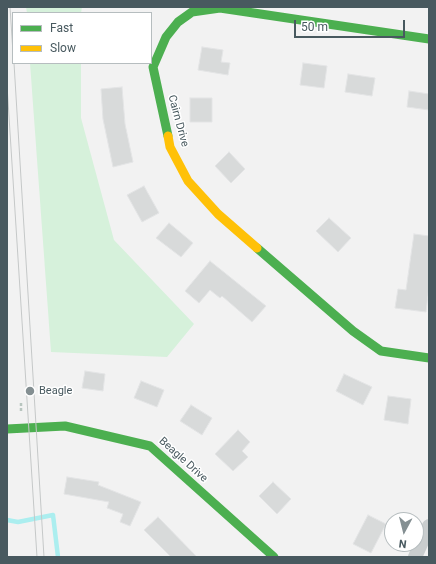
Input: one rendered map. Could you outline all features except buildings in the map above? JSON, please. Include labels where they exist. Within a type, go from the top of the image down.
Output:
[{"type":"street","name":"Cairn Drive","points":[[429,39],[220,8],[192,12],[178,22],[166,37],[153,67],[170,147],[188,181],[218,214],[353,331],[381,351],[429,358]]},
{"type":"street","name":"Beagle Drive","points":[[7,429],[65,426],[150,446],[274,557]]},
{"type":"street","points":[[416,557],[429,526]]},
{"type":"green space","points":[[26,7],[82,7],[81,12],[27,12]]},
{"type":"green space","points":[[30,64],[81,64],[81,118],[114,240],[194,324],[167,357],[51,352]]},
{"type":"waterway","points":[[7,520],[18,522],[53,515],[58,557]]},
{"type":"tram line","points":[[10,7],[12,38]]},
{"type":"tram line","points":[[14,64],[44,557]]},
{"type":"tram line","points":[[7,85],[37,557]]},
{"type":"traffic: fast","points":[[168,136],[153,67],[166,37],[178,22],[192,12],[220,8],[429,39]]},
{"type":"traffic: fast","points":[[257,248],[353,331],[381,351],[429,358]]},
{"type":"traffic: fast","points":[[7,429],[65,426],[150,446],[274,557]]},
{"type":"traffic: slow","points":[[168,136],[170,147],[188,181],[218,214],[257,248]]},
{"type":"place","name":"Beagle","points":[[30,391]]}]
